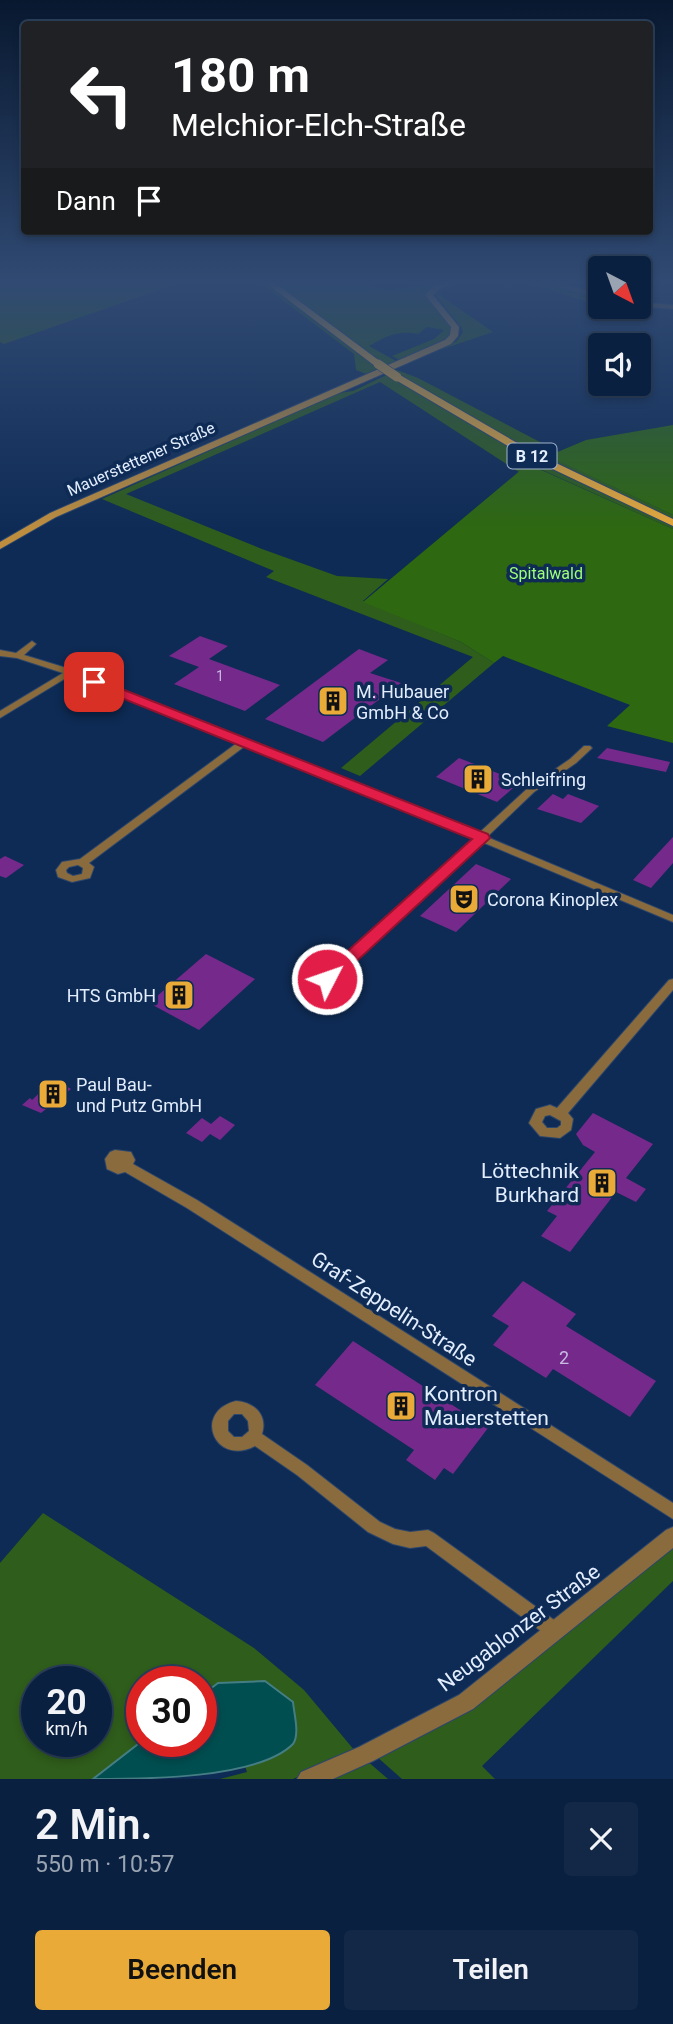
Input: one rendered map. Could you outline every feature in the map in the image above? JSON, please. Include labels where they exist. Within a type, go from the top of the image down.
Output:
[{"type":"main road","name":"B 12","points":[[381,366],[527,453],[673,523]]},
{"type":"main road","name":"Mauerstettener Straße","points":[[0,546],[53,515],[393,366]]},
{"type":"street","points":[[18,656],[32,644]]},
{"type":"street","points":[[0,653],[69,672],[482,838],[673,919]]},
{"type":"street","points":[[0,715],[69,672]]},
{"type":"street","points":[[83,862],[244,742]]},
{"type":"street","points":[[306,997],[482,838],[531,790],[571,765],[587,748]]},
{"type":"street","points":[[560,1112],[673,984]]},
{"type":"street","name":"Graf-Zeppelin-Straße","points":[[126,1166],[192,1204],[673,1512]]},
{"type":"street","points":[[253,1436],[302,1470],[374,1527],[410,1540],[428,1538],[555,1632]]},
{"type":"street","name":"Neugablonzer Straße","points":[[308,1779],[366,1754],[466,1702],[673,1536]]},
{"type":"green space","points":[[356,366],[384,366],[366,374],[356,370]]},
{"type":"green space","points":[[397,370],[418,378],[557,451],[549,456],[673,515],[673,520],[530,452],[396,378],[493,437],[673,525],[673,529],[529,464],[519,472],[380,382],[126,494],[337,576],[388,579],[363,601],[461,642],[494,663],[360,776],[341,768],[473,657],[266,577],[274,571],[102,499],[339,393],[353,391]]},
{"type":"green space","points":[[673,425],[673,515],[548,456],[586,440]]},
{"type":"green space","name":"Spitalwald","points":[[528,464],[673,529],[673,743],[607,726],[630,705],[503,656],[494,663],[461,642],[363,602]]},
{"type":"green space","points":[[43,1513],[254,1648],[304,1690],[355,1751],[293,1779],[220,1779],[247,1772],[217,1684],[217,1666],[126,1666],[126,1753],[93,1779],[0,1779],[0,1563]]},
{"type":"green space","points":[[673,1547],[673,1581],[482,1766],[495,1779],[402,1779],[376,1756],[471,1706],[563,1637]]},
{"type":"green space","points":[[366,1760],[388,1779],[323,1779]]},
{"type":"shaded area","points":[[265,1681],[293,1702],[296,1729],[293,1744],[276,1756],[228,1770],[170,1777],[93,1779],[126,1753],[126,1757],[217,1757],[218,1683]]},
{"type":"building","points":[[200,636],[228,646],[209,659],[280,685],[245,711],[174,684],[199,667],[169,656]]},
{"type":"building","name":"M. Hubauer GmbH & Co","points":[[359,649],[388,660],[370,673],[401,683],[323,742],[265,719]]},
{"type":"building","points":[[607,748],[670,762],[666,772],[597,758]]},
{"type":"building","name":"Schleifring","points":[[459,758],[520,782],[497,802],[436,777]]},
{"type":"building","points":[[553,794],[563,799],[568,794],[599,806],[581,823],[537,809]]},
{"type":"building","points":[[673,837],[673,863],[651,888],[633,880]]},
{"type":"building","points":[[5,856],[24,865],[6,878],[0,876],[0,859]]},
{"type":"building","name":"Corona Kinoplex","points":[[476,864],[511,879],[456,932],[420,916]]},
{"type":"building","name":"HTS GmbH","points":[[206,954],[255,979],[199,1030],[149,1003]]},
{"type":"building","name":"Paul Bau- und Putz GmbH","points":[[54,1079],[71,1089],[41,1113],[22,1105],[30,1098],[32,1100]]},
{"type":"building","name":"Löttechnik Burkhard","points":[[593,1113],[653,1144],[626,1178],[646,1189],[636,1202],[616,1192],[570,1252],[541,1236],[557,1216],[547,1211],[595,1152],[583,1145],[576,1134]]},
{"type":"building","points":[[220,1116],[235,1125],[220,1140],[210,1134],[202,1142],[186,1133],[202,1118],[211,1124]]},
{"type":"building","points":[[523,1281],[576,1314],[566,1326],[656,1381],[630,1417],[553,1369],[546,1378],[493,1345],[509,1326],[492,1316]]},
{"type":"building","name":"Kontron Mauerstetten","points":[[353,1341],[488,1428],[453,1474],[444,1468],[435,1480],[406,1460],[414,1450],[315,1385]]},
{"type":"place","name":"M. Hubauer GmbH & Co","points":[[333,701]]},
{"type":"place","name":"Schleifring","points":[[478,779]]},
{"type":"place","name":"Corona Kinoplex","points":[[464,899]]},
{"type":"place","name":"HTS GmbH","points":[[179,995]]},
{"type":"place","name":"Paul Bau- und Putz GmbH","points":[[53,1094]]},
{"type":"place","name":"Löttechnik Burkhard","points":[[602,1183]]},
{"type":"place","name":"Kontron Mauerstetten","points":[[401,1406]]},
{"type":"route","points":[[94,682],[482,838],[327,979]]}]
